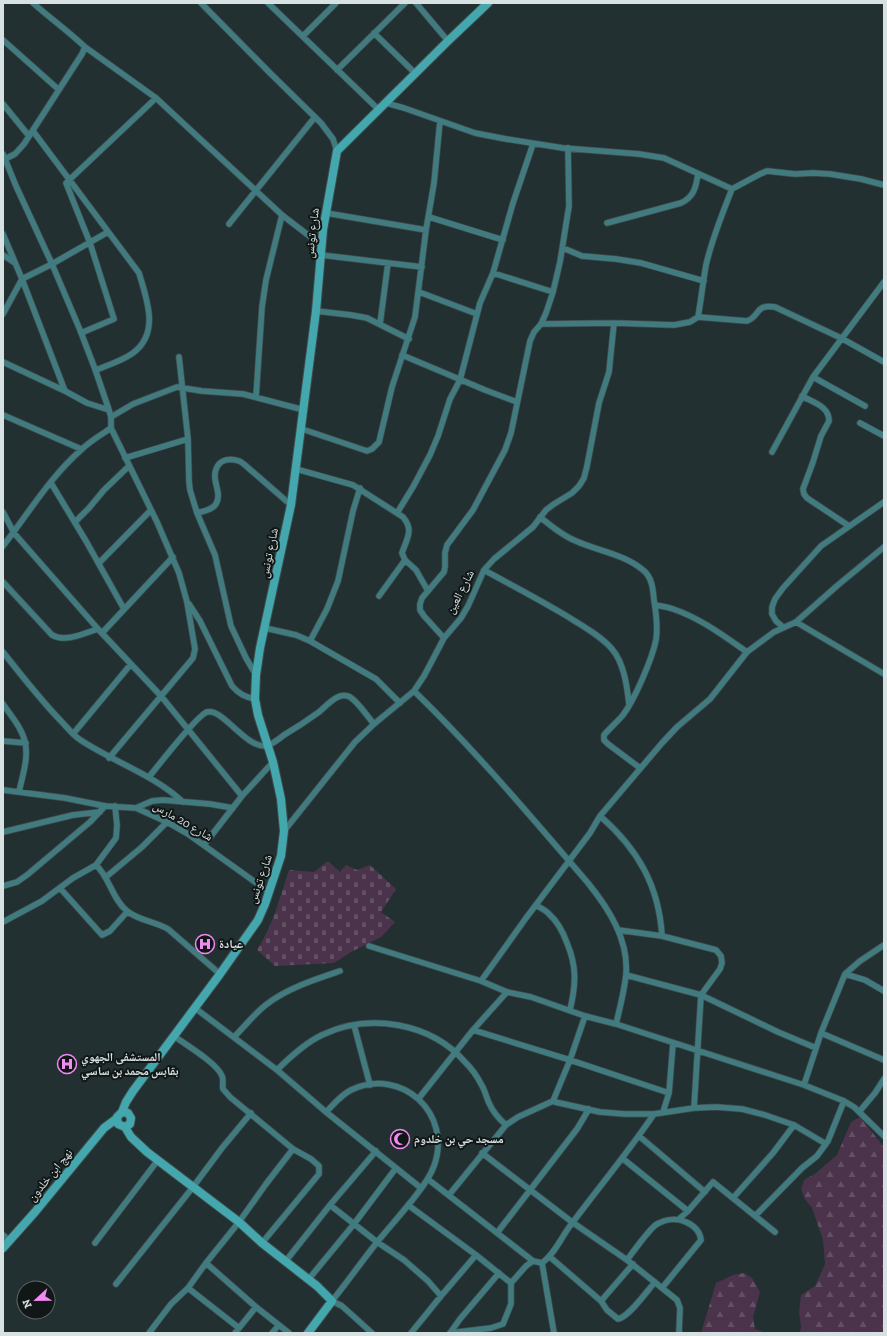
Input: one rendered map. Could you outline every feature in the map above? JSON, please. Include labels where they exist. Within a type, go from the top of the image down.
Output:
[{"type":"street","points":[[33,3],[85,47],[156,98],[282,215],[321,245]]},
{"type":"street","points":[[201,3],[321,123],[330,135],[337,151],[488,3]]},
{"type":"street","points":[[268,3],[379,110]]},
{"type":"street","points":[[303,36],[336,3]]},
{"type":"street","points":[[337,70],[405,3]]},
{"type":"street","points":[[416,3],[448,41]]},
{"type":"street","points":[[421,8],[426,3]]},
{"type":"street","points":[[374,33],[416,74]]},
{"type":"street","points":[[3,40],[58,90]]},
{"type":"street","points":[[85,47],[31,134],[15,154],[4,157],[24,206],[52,264],[96,370],[111,417],[111,428],[180,573],[187,602],[195,654],[188,666],[109,758]]},
{"type":"street","points":[[81,333],[114,319],[90,243],[66,184],[156,98]]},
{"type":"street","points":[[386,103],[475,133],[533,144],[652,155],[664,158],[732,189]]},
{"type":"street","points":[[3,104],[31,134],[69,180],[139,273],[149,314],[149,327],[146,337],[142,344],[132,353],[120,360],[96,370]]},
{"type":"street","points":[[229,224],[315,117]]},
{"type":"street","points":[[302,429],[367,451],[372,449],[379,442],[392,387],[415,317],[426,230],[434,183],[440,121]]},
{"type":"street","points":[[397,513],[413,488],[430,455],[450,399],[460,380],[480,302],[493,274],[513,203],[533,144]]},
{"type":"street","points":[[444,638],[420,610],[420,604],[422,598],[444,572],[447,546],[473,510],[505,450],[511,433],[530,341],[534,332],[541,324],[553,292],[563,248],[569,206],[568,148]]},
{"type":"street","name":"شارع تونس","points":[[122,1112],[128,1097],[220,974],[258,920],[281,856],[284,831],[281,799],[273,762],[258,715],[255,699],[256,675],[291,505],[316,311],[321,245],[337,151]]},
{"type":"street","points":[[698,317],[706,265],[712,242],[732,189],[768,171],[795,174],[830,174],[861,179],[884,185]]},
{"type":"street","points":[[607,223],[688,200],[692,196],[698,174]]},
{"type":"street","points":[[326,212],[426,230]]},
{"type":"street","points":[[256,397],[262,307],[266,280],[282,215]]},
{"type":"street","points":[[429,217],[502,240]]},
{"type":"street","points":[[3,314],[22,278],[52,264],[108,232]]},
{"type":"street","points":[[3,234],[22,278],[65,391]]},
{"type":"street","points":[[563,248],[582,256],[641,263],[704,281]]},
{"type":"street","points":[[3,255],[16,264]]},
{"type":"street","points":[[321,255],[422,267]]},
{"type":"street","points":[[380,324],[388,263]]},
{"type":"street","points":[[493,274],[553,292]]},
{"type":"street","points":[[772,452],[813,378],[841,338],[884,282]]},
{"type":"street","points":[[419,292],[477,314]]},
{"type":"street","points":[[541,324],[614,323],[674,325],[690,322],[698,317],[747,322],[752,320],[758,310],[764,307],[775,306],[884,361]]},
{"type":"street","points":[[316,311],[367,318],[409,339]]},
{"type":"street","name":"شارع العين","points":[[284,831],[356,742],[374,724],[414,692],[444,638],[465,612],[484,570],[494,559],[533,527],[540,517],[554,504],[572,492],[584,478],[591,453],[599,403],[609,372],[614,323]]},
{"type":"street","points":[[402,355],[517,402]]},
{"type":"street","points":[[179,357],[181,388],[188,440],[188,481],[190,490],[197,513],[217,562],[231,626],[256,675]]},
{"type":"street","points":[[3,362],[65,391],[87,404],[109,410]]},
{"type":"street","points":[[813,378],[865,406]]},
{"type":"street","points":[[111,417],[133,404],[177,387],[202,391],[243,394],[304,410]]},
{"type":"street","points":[[802,396],[824,408],[827,412],[829,421],[821,436],[804,485],[804,494],[813,503],[849,526]]},
{"type":"street","points":[[3,415],[81,449]]},
{"type":"street","points":[[860,423],[884,436]]},
{"type":"street","points":[[3,546],[51,483],[81,449],[111,428]]},
{"type":"street","points":[[125,458],[188,440]]},
{"type":"street","points":[[197,513],[211,509],[216,504],[218,492],[214,479],[215,473],[217,467],[222,461],[229,460],[240,461],[291,505]]},
{"type":"street","points":[[75,522],[104,490],[129,466]]},
{"type":"street","points":[[296,469],[341,481],[360,488],[397,513],[406,521],[410,530],[402,553],[406,560],[416,570],[428,591]]},
{"type":"street","points":[[51,483],[99,563],[124,609]]},
{"type":"street","points":[[310,641],[327,609],[338,581],[353,511],[360,488]]},
{"type":"street","points":[[783,627],[776,621],[772,614],[772,608],[779,594],[796,571],[821,546],[884,502]]},
{"type":"street","points":[[99,563],[151,510]]},
{"type":"street","points":[[3,512],[14,533],[100,631],[161,696],[242,796]]},
{"type":"street","points":[[540,517],[558,531],[574,540],[618,556],[642,569],[649,575],[655,605],[656,639],[650,658],[629,704],[623,714],[604,735],[604,740],[608,744],[640,768]]},
{"type":"street","points":[[481,981],[600,816],[677,727],[710,698],[747,652],[762,640],[783,627],[796,622],[884,547]]},
{"type":"street","points":[[3,582],[52,635],[57,638],[68,638],[100,631],[124,609],[173,557]]},
{"type":"street","points":[[379,596],[406,560]]},
{"type":"street","points":[[484,570],[539,600],[601,638],[613,649],[621,666],[629,704]]},
{"type":"street","points":[[187,602],[200,622],[232,686],[245,697],[255,699]]},
{"type":"street","points":[[655,605],[673,609],[693,617],[722,634],[747,652]]},
{"type":"street","points":[[796,622],[884,674]]},
{"type":"street","points":[[265,628],[296,635],[310,641],[376,679],[400,703]]},
{"type":"street","points":[[3,652],[49,709],[77,738],[109,758],[149,777],[168,789],[183,802]]},
{"type":"street","points":[[74,734],[131,664]]},
{"type":"street","points":[[414,692],[434,711],[489,770],[602,900],[618,930],[625,951],[626,975],[616,1024]]},
{"type":"street","points":[[149,777],[202,714],[212,712],[230,723],[247,739],[256,745],[267,746],[308,719],[337,697],[341,696],[345,696],[356,702],[374,724]]},
{"type":"street","points":[[3,704],[18,726],[26,742],[26,754],[19,792]]},
{"type":"street","points":[[3,742],[26,742]]},
{"type":"street","points":[[204,845],[242,796],[273,762]]},
{"type":"street","name":"شارع 20 مارس","points":[[3,790],[58,797],[105,806],[136,808],[167,822],[204,845],[269,892]]},
{"type":"street","points":[[136,808],[152,801],[210,804],[233,808]]},
{"type":"street","points":[[3,886],[17,882],[84,827],[105,806]]},
{"type":"street","points":[[3,922],[42,901],[96,865],[116,838],[117,825],[115,806]]},
{"type":"street","points":[[3,832],[72,815],[88,812],[100,812]]},
{"type":"street","points":[[600,816],[618,832],[639,860],[657,903],[661,920],[662,936]]},
{"type":"street","points":[[106,877],[142,847],[167,822]]},
{"type":"street","points":[[96,865],[106,877],[113,894],[127,912],[142,920],[161,925],[168,929],[220,974]]},
{"type":"street","points":[[60,888],[102,935],[110,931],[127,912]]},
{"type":"street","points":[[536,905],[549,913],[559,926],[571,952],[575,965],[575,978],[570,1010]]},
{"type":"street","points":[[618,930],[662,936],[716,950],[720,956],[722,962],[720,969],[701,995],[694,1108]]},
{"type":"street","points":[[804,1085],[821,1033],[845,974],[860,961],[884,945]]},
{"type":"street","points":[[369,946],[481,981],[507,992],[531,997],[585,1016],[616,1024],[804,1085],[844,1101],[859,1112],[884,1136]]},
{"type":"street","points":[[234,1037],[259,1011],[273,1000],[307,983],[340,971]]},
{"type":"street","points":[[845,974],[865,980],[884,991]]},
{"type":"street","points":[[626,975],[701,995],[778,1032],[816,1048]]},
{"type":"street","points":[[419,1098],[473,1030],[507,992]]},
{"type":"street","points":[[195,1008],[277,1070],[326,1112],[421,1188]]},
{"type":"street","points":[[449,1195],[506,1125],[553,1101],[570,1060],[585,1016]]},
{"type":"street","points":[[277,1070],[302,1047],[323,1034],[354,1025],[375,1023],[395,1024],[410,1027],[430,1036],[456,1052],[464,1060],[475,1073],[483,1087],[489,1104],[497,1116],[506,1125]]},
{"type":"street","points":[[354,1025],[370,1085]]},
{"type":"street","points":[[473,1030],[570,1060],[669,1094]]},
{"type":"street","points":[[821,1033],[884,1060]]},
{"type":"street","points":[[174,1036],[212,1064],[219,1071],[223,1080],[223,1089],[230,1097],[251,1113],[293,1150],[315,1162],[319,1166],[319,1174],[262,1243]]},
{"type":"street","points":[[663,1112],[669,1094],[673,1043]]},
{"type":"street","points":[[859,1112],[875,1093],[884,1079]]},
{"type":"street","points":[[308,1333],[377,1242],[429,1180],[438,1152],[437,1130],[432,1117],[419,1098],[401,1087],[391,1084],[370,1085],[352,1090],[344,1094],[326,1112]]},
{"type":"street","points":[[553,1101],[600,1112],[625,1114],[654,1114],[694,1108],[716,1107],[742,1109],[794,1125],[826,1144]]},
{"type":"street","points":[[755,1216],[802,1168],[817,1156],[826,1144],[844,1101]]},
{"type":"street","points":[[497,1233],[577,1129],[590,1109]]},
{"type":"street","points":[[125,1127],[130,1124],[131,1118],[128,1113],[122,1112],[116,1119],[120,1126],[125,1127],[131,1137],[158,1160],[239,1222],[285,1262],[317,1286],[332,1301],[342,1306],[372,1333]]},
{"type":"street","points":[[116,1284],[251,1113]]},
{"type":"street","points":[[429,1180],[533,1261],[542,1263],[550,1257],[572,1222],[639,1136],[654,1114]]},
{"type":"street","name":"نهج ابن خلدون","points":[[3,1248],[100,1133],[116,1119]]},
{"type":"street","points":[[733,1198],[773,1153],[794,1125]]},
{"type":"street","points":[[639,1136],[704,1192]]},
{"type":"street","points":[[148,1333],[171,1304],[188,1288],[293,1150]]},
{"type":"street","points":[[285,1262],[330,1205],[376,1152]]},
{"type":"street","points":[[482,1153],[572,1222],[633,1264],[676,1300],[680,1308],[679,1333]]},
{"type":"street","points":[[622,1158],[688,1211]]},
{"type":"street","points":[[95,1243],[158,1160]]},
{"type":"street","points":[[308,1280],[354,1224],[396,1168]]},
{"type":"street","points":[[679,1220],[713,1182],[775,1232]]},
{"type":"street","points":[[330,1205],[377,1242],[404,1260],[428,1281],[441,1296]]},
{"type":"street","points":[[408,1205],[511,1283]]},
{"type":"street","points":[[627,1260],[656,1224],[671,1220],[679,1220],[689,1223],[696,1228],[700,1233],[701,1240],[662,1288]]},
{"type":"street","points":[[3,1235],[10,1241]]},
{"type":"street","points":[[411,1333],[476,1255]]},
{"type":"street","points":[[550,1257],[601,1301],[607,1310],[618,1319],[622,1318],[656,1282]]},
{"type":"street","points":[[450,1333],[491,1328],[503,1324],[511,1304],[511,1283],[526,1266],[533,1261]]},
{"type":"street","points":[[206,1263],[256,1307],[289,1333]]},
{"type":"street","points":[[542,1263],[554,1333]]},
{"type":"street","points":[[601,1301],[633,1264]]},
{"type":"street","points":[[450,1333],[499,1273]]},
{"type":"street","points":[[188,1288],[237,1331],[256,1307]]},
{"type":"street","points":[[272,1333],[279,1325]]},
{"type":"green space","points":[[328,861],[340,872],[346,865],[357,870],[370,865],[396,889],[381,912],[395,922],[381,937],[351,952],[334,963],[275,966],[257,950],[272,921],[289,870],[314,872]]},
{"type":"green space","points":[[860,1117],[884,1147],[884,1333],[800,1333],[801,1326],[799,1313],[801,1295],[815,1286],[825,1264],[823,1240],[812,1208],[805,1199],[801,1189],[804,1180],[816,1173],[837,1155],[851,1122]]},
{"type":"green space","points":[[744,1273],[752,1278],[760,1292],[753,1317],[755,1329],[766,1333],[701,1333],[716,1283],[733,1275]]},
{"type":"place","name":"عيادة","points":[[205,944]]},
{"type":"place","name":"المستشفى الجهوي بقابس محمد بن ساسي","points":[[67,1064]]},
{"type":"place","name":"مسجد حي بن خلدوم","points":[[400,1139]]}]
